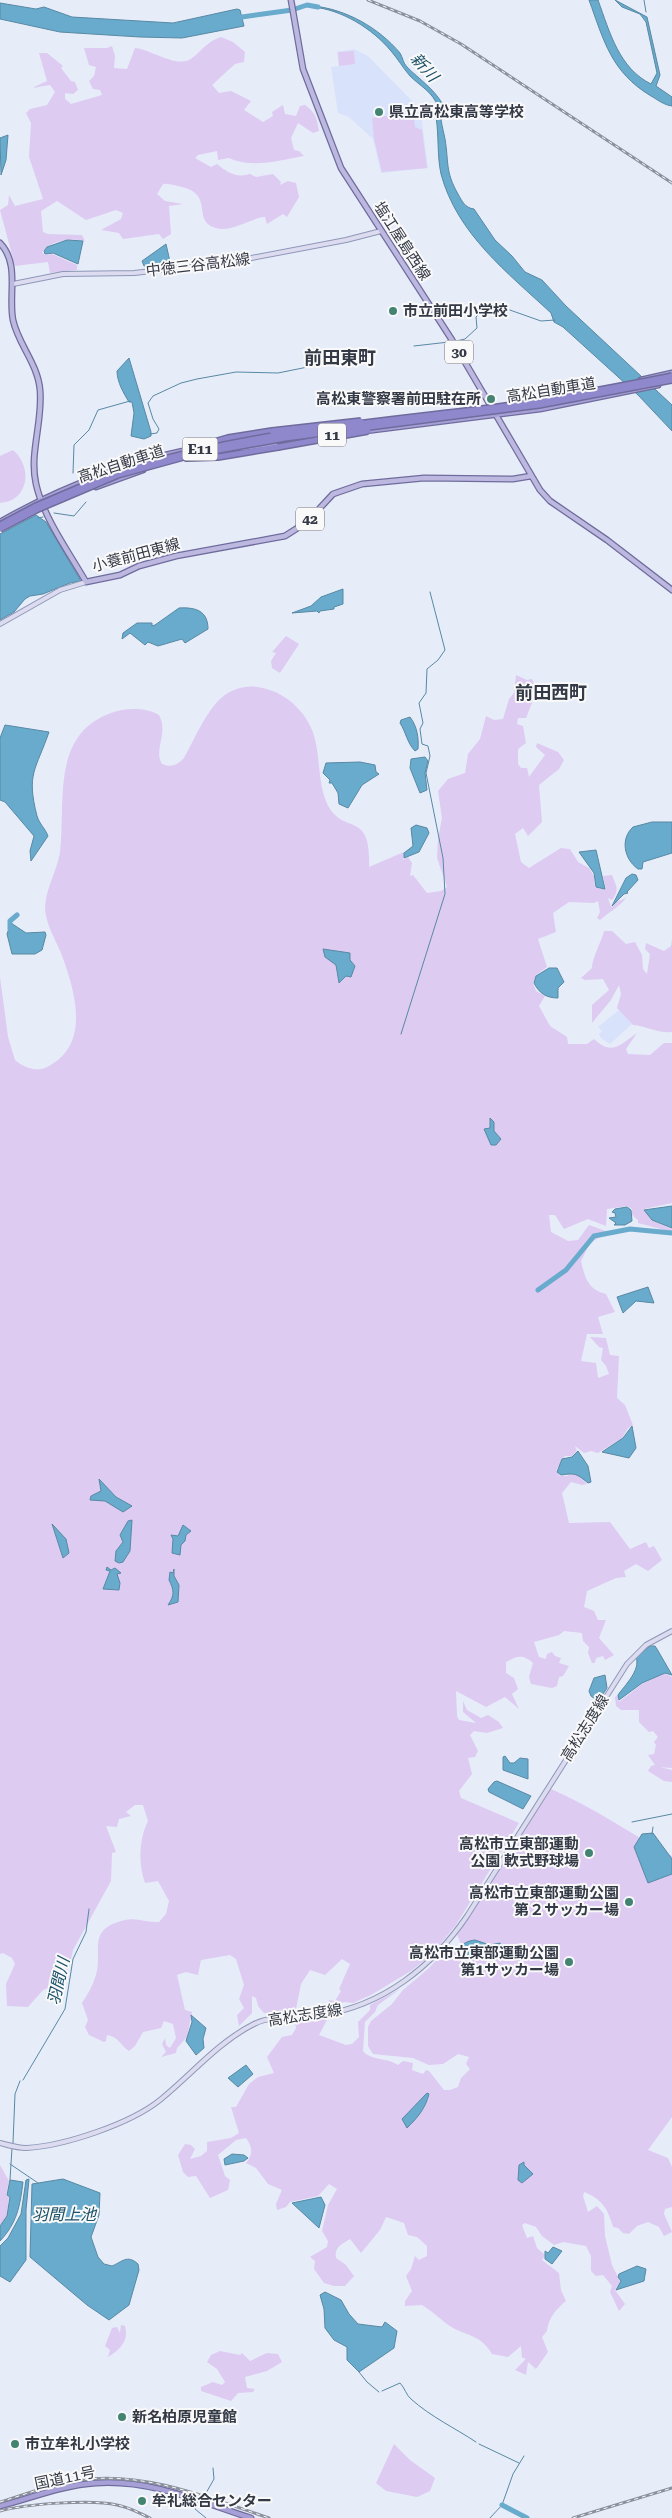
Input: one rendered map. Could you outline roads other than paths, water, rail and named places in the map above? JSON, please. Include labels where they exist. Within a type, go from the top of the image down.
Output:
[{"type":"highway","name":"11","points":[[0,523],[41,500],[118,468],[190,449],[291,431],[563,395],[672,374]]},
{"type":"highway","name":"高松自動車道","points":[[0,530],[76,492],[118,475],[220,449],[538,401],[672,374]]},
{"type":"highway","name":"11","points":[[0,530],[45,508],[122,477],[187,458],[286,441],[540,409],[656,386],[672,381]]},
{"type":"highway","name":"高松自動車道","points":[[0,523],[75,488],[117,472],[182,453],[285,434],[539,406],[672,381]]},
{"type":"highway","points":[[190,449],[228,438],[272,430],[327,424],[412,420]]},
{"type":"highway","points":[[187,458],[218,457],[319,441],[412,420]]},
{"type":"highway","name":"国道11号","points":[[0,2506],[68,2487],[96,2483],[124,2483],[174,2493],[251,2518]]},
{"type":"main road","name":"塩江屋島西線","points":[[291,0],[303,69],[336,158],[350,184],[452,340],[488,406],[531,476],[550,501],[608,541],[672,590]]},
{"type":"main road","name":"中徳三谷高松線","points":[[13,284],[63,274],[134,273],[225,263],[353,239],[381,231]]},
{"type":"main road","name":"小蓑前田東線","points":[[0,243],[7,253],[13,284],[13,321],[34,368],[40,388],[40,409],[34,466],[36,482],[41,500],[86,582],[120,575],[139,566],[176,556],[285,536],[307,522],[333,494],[359,484],[413,478],[513,479],[531,476]]},
{"type":"main road","points":[[0,624],[60,590],[86,582]]},
{"type":"main road","name":"高松志度線","points":[[0,2144],[30,2147],[84,2136],[106,2128],[153,2105],[191,2071],[256,2024],[269,2019],[323,2015],[358,2005],[385,1993],[423,1968],[449,1941],[467,1916],[627,1664],[646,1645],[672,1632]]},
{"type":"water","points":[[589,0],[598,0],[612,37],[623,59],[631,69],[651,84],[657,73],[646,22],[640,14],[622,7],[615,0],[647,17],[660,75],[656,86],[672,97],[672,106],[666,105],[637,87],[618,66],[605,42]]},
{"type":"water","points":[[0,3],[36,9],[44,7],[72,17],[173,23],[237,9],[240,10],[244,26],[182,38],[60,32],[0,19]]},
{"type":"water","points":[[313,6],[338,11],[372,28],[392,44],[400,53],[407,67],[434,93],[442,103],[441,116],[449,173],[462,202],[474,209],[495,240],[525,272],[542,280],[566,306],[672,405],[672,431],[638,395],[563,327],[554,322],[551,313],[502,267],[471,234],[449,196],[441,174],[436,117],[438,107],[430,93],[410,76],[384,43],[366,28],[345,16]]},
{"type":"water","points":[[8,135],[6,160],[1,175],[0,138]]},
{"type":"water","points":[[67,240],[83,241],[78,264],[53,253],[45,254],[44,251],[47,247]]},
{"type":"water","points":[[166,244],[171,266],[144,266],[142,261]]},
{"type":"water","points":[[129,358],[151,432],[151,436],[144,439],[131,436],[134,413],[132,402],[129,402],[125,395],[117,375],[117,371]]},
{"type":"water","points":[[36,515],[46,522],[81,581],[70,583],[43,594],[30,596],[14,612],[0,620],[0,534]]},
{"type":"water","points":[[343,589],[343,604],[334,607],[334,609],[320,611],[319,613],[317,611],[292,613],[311,606],[321,597]]},
{"type":"water","points":[[179,608],[191,608],[200,611],[206,618],[208,629],[185,643],[182,639],[158,646],[148,642],[145,645],[130,633],[122,639],[123,633],[137,623],[152,623],[152,626],[155,625]]},
{"type":"water","points":[[410,717],[418,736],[418,749],[415,751],[410,745],[400,723],[401,720]]},
{"type":"water","points":[[5,725],[49,732],[34,772],[32,790],[37,816],[48,836],[31,861],[30,851],[34,836],[5,802],[0,800],[0,738]]},
{"type":"water","points":[[425,757],[428,761],[425,773],[427,790],[420,793],[410,768],[411,759]]},
{"type":"water","points":[[360,762],[375,765],[376,772],[379,774],[362,785],[348,808],[339,804],[338,793],[323,773],[326,763]]},
{"type":"water","points":[[652,822],[672,822],[672,853],[643,862],[642,869],[638,869],[629,860],[625,849],[626,837],[633,827]]},
{"type":"water","points":[[416,825],[427,828],[429,833],[419,852],[404,858],[404,853],[413,846],[411,828]]},
{"type":"water","points":[[596,850],[605,889],[596,887],[594,873],[579,852]]},
{"type":"water","points":[[632,874],[636,875],[638,880],[628,893],[624,894],[612,906],[626,878]]},
{"type":"water","points":[[11,923],[26,933],[45,932],[42,950],[35,954],[12,954],[7,934]]},
{"type":"water","points":[[323,949],[350,953],[350,960],[355,966],[351,977],[346,976],[339,983],[336,965],[325,957]]},
{"type":"water","points":[[549,968],[557,968],[564,982],[558,988],[558,998],[543,994],[534,983],[536,976]]},
{"type":"water","points":[[490,1118],[494,1122],[494,1131],[501,1139],[496,1145],[491,1145],[484,1129],[490,1128]]},
{"type":"water","points":[[672,1206],[672,1228],[652,1220],[644,1210]]},
{"type":"water","points":[[627,1207],[631,1210],[632,1221],[625,1225],[614,1225],[616,1223],[609,1218],[616,1217],[615,1213],[612,1212],[615,1209]]},
{"type":"water","points":[[648,1287],[654,1303],[636,1301],[623,1313],[617,1297]]},
{"type":"water","points":[[632,1426],[636,1448],[629,1458],[602,1452],[623,1438]]},
{"type":"water","points":[[578,1451],[588,1466],[591,1482],[588,1483],[575,1475],[561,1475],[557,1472],[562,1459],[572,1457]]},
{"type":"water","points":[[99,1479],[116,1497],[132,1506],[123,1512],[105,1501],[90,1500],[91,1496],[101,1491]]},
{"type":"water","points":[[132,1520],[130,1551],[123,1562],[119,1563],[115,1561],[116,1551],[123,1542],[120,1535],[128,1521]]},
{"type":"water","points":[[52,1524],[66,1539],[69,1553],[63,1558]]},
{"type":"water","points":[[183,1525],[191,1531],[186,1535],[185,1541],[181,1545],[180,1555],[172,1553],[173,1539],[171,1535],[178,1536]]},
{"type":"water","points":[[107,1567],[111,1570],[115,1568],[121,1573],[117,1574],[120,1583],[119,1590],[103,1589],[110,1571],[106,1570]]},
{"type":"water","points":[[174,1569],[174,1576],[179,1585],[178,1602],[168,1605],[173,1592],[169,1580],[170,1572],[173,1573]]},
{"type":"water","points":[[650,1646],[655,1646],[672,1675],[665,1673],[642,1683],[619,1700],[618,1695],[636,1667],[636,1657]]},
{"type":"water","points":[[605,1675],[607,1688],[601,1697],[595,1699],[589,1691],[594,1678]]},
{"type":"water","points":[[505,1756],[510,1763],[514,1763],[520,1758],[528,1759],[528,1779],[503,1770],[503,1757]]},
{"type":"water","points":[[497,1781],[531,1796],[523,1809],[489,1792],[488,1789]]},
{"type":"water","points":[[653,1833],[672,1859],[672,1874],[648,1883],[634,1847],[642,1834]]},
{"type":"water","points":[[475,1940],[490,1945],[500,1943],[506,1950],[490,1956],[462,1960],[458,1950],[465,1943]]},
{"type":"water","points":[[191,2015],[206,2028],[203,2039],[204,2048],[196,2055],[186,2041],[192,2022]]},
{"type":"water","points":[[246,2065],[253,2074],[238,2087],[228,2078]]},
{"type":"water","points":[[427,2093],[429,2094],[423,2109],[407,2128],[402,2119]]},
{"type":"water","points":[[232,2154],[244,2155],[248,2158],[244,2161],[225,2165],[224,2159]]},
{"type":"water","points":[[524,2162],[524,2165],[533,2174],[522,2183],[518,2180],[519,2165]]},
{"type":"water","points":[[29,2179],[26,2210],[26,2260],[10,2282],[0,2276],[0,2246],[8,2238],[21,2214],[26,2180]]},
{"type":"water","name":"羽間上池","points":[[63,2179],[100,2193],[99,2215],[91,2237],[98,2257],[104,2264],[112,2266],[128,2259],[138,2264],[139,2270],[129,2305],[109,2320],[87,2305],[30,2257],[32,2184]]},
{"type":"water","points":[[10,2180],[23,2182],[21,2199],[14,2221],[0,2241],[0,2226],[7,2216],[10,2197],[7,2195]]},
{"type":"water","points":[[321,2197],[325,2205],[319,2228],[292,2203]]},
{"type":"water","points":[[553,2247],[562,2251],[552,2264],[545,2259],[545,2251],[548,2253]]},
{"type":"water","points":[[637,2266],[646,2269],[644,2281],[616,2290],[621,2281],[618,2277],[619,2274]]},
{"type":"water","points":[[325,2292],[341,2300],[349,2314],[358,2324],[382,2327],[385,2322],[397,2331],[394,2348],[359,2372],[347,2360],[347,2347],[334,2340],[325,2328],[324,2309],[320,2295]]},
{"type":"waterway","points":[[644,0],[646,12]]},
{"type":"waterway","name":"新川","points":[[235,18],[292,10],[307,5],[318,7]]},
{"type":"waterway","points":[[456,341],[465,339],[477,328],[476,317],[482,311],[507,309],[541,321],[555,320]]},
{"type":"waterway","points":[[414,346],[449,342]]},
{"type":"waterway","points":[[150,434],[157,433],[159,429],[153,419],[148,403],[153,396],[181,383],[236,372],[278,373],[352,358],[370,352]]},
{"type":"waterway","points":[[73,473],[74,445],[89,430],[98,410],[130,401]]},
{"type":"waterway","points":[[54,513],[74,516],[86,502]]},
{"type":"waterway","points":[[38,518],[43,517]]},
{"type":"waterway","points":[[401,1034],[445,894],[443,858],[426,773],[430,756],[428,746],[422,744],[420,729],[423,723],[419,703],[426,693],[427,669],[438,660],[445,650],[430,592]]},
{"type":"waterway","points":[[10,929],[10,921],[17,915]]},
{"type":"waterway","points":[[538,1290],[566,1270],[594,1236],[630,1229],[672,1233]]},
{"type":"waterway","points":[[632,1822],[672,1814]]},
{"type":"waterway","points":[[652,1834],[653,1827]]},
{"type":"waterway","name":"羽間川","points":[[23,2080],[65,2009],[73,1959],[86,1932],[89,1909]]},
{"type":"waterway","name":"羽間川","points":[[13,2143],[15,2094],[20,2081]]},
{"type":"waterway","name":"羽間川","points":[[10,2180],[12,2148]]},
{"type":"waterway","points":[[10,2164],[38,2183]]},
{"type":"waterway","points":[[359,2372],[379,2392]]},
{"type":"waterway","points":[[382,2391],[400,2383],[409,2397],[419,2405],[476,2442]]},
{"type":"waterway","points":[[479,2444],[519,2463]]},
{"type":"waterway","points":[[490,2518],[502,2505],[513,2474],[524,2456]]},
{"type":"waterway","points":[[207,2496],[206,2493],[214,2479],[213,2468]]},
{"type":"waterway","points":[[202,2505],[196,2506],[195,2509],[206,2518]]},
{"type":"waterway","points":[[502,2505],[527,2518]]},
{"type":"railway","points":[[368,0],[420,21],[461,44],[672,183]]},
{"type":"railway","points":[[0,2502],[70,2481],[104,2478],[129,2479],[176,2488],[269,2518]]},
{"type":"railway","points":[[573,2518],[672,2488]]},
{"type":"railway","points":[[0,2511],[41,2504],[92,2502],[121,2506],[150,2518]]},
{"type":"place","name":"県立高松東高等学校","points":[[379,112]]},
{"type":"place","name":"市立前田小学校","points":[[393,311]]},
{"type":"place","name":"高松東警察署前田駐在所","points":[[491,399]]},
{"type":"place","name":"高松市立東部運動 公園 軟式野球場","points":[[589,1853]]},
{"type":"place","name":"高松市立東部運動公園 第２サッカー場","points":[[629,1902]]},
{"type":"place","name":"高松市立東部運動公園 第1サッカー場","points":[[569,1962]]},
{"type":"place","name":"新名柏原児童館","points":[[122,2417]]},
{"type":"place","name":"市立牟礼小学校","points":[[15,2444]]},
{"type":"place","name":"牟礼総合センター","points":[[142,2501]]},
{"type":"district","name":"前田東町","points":[[340,358]]},
{"type":"district","name":"前田西町","points":[[551,693]]}]
